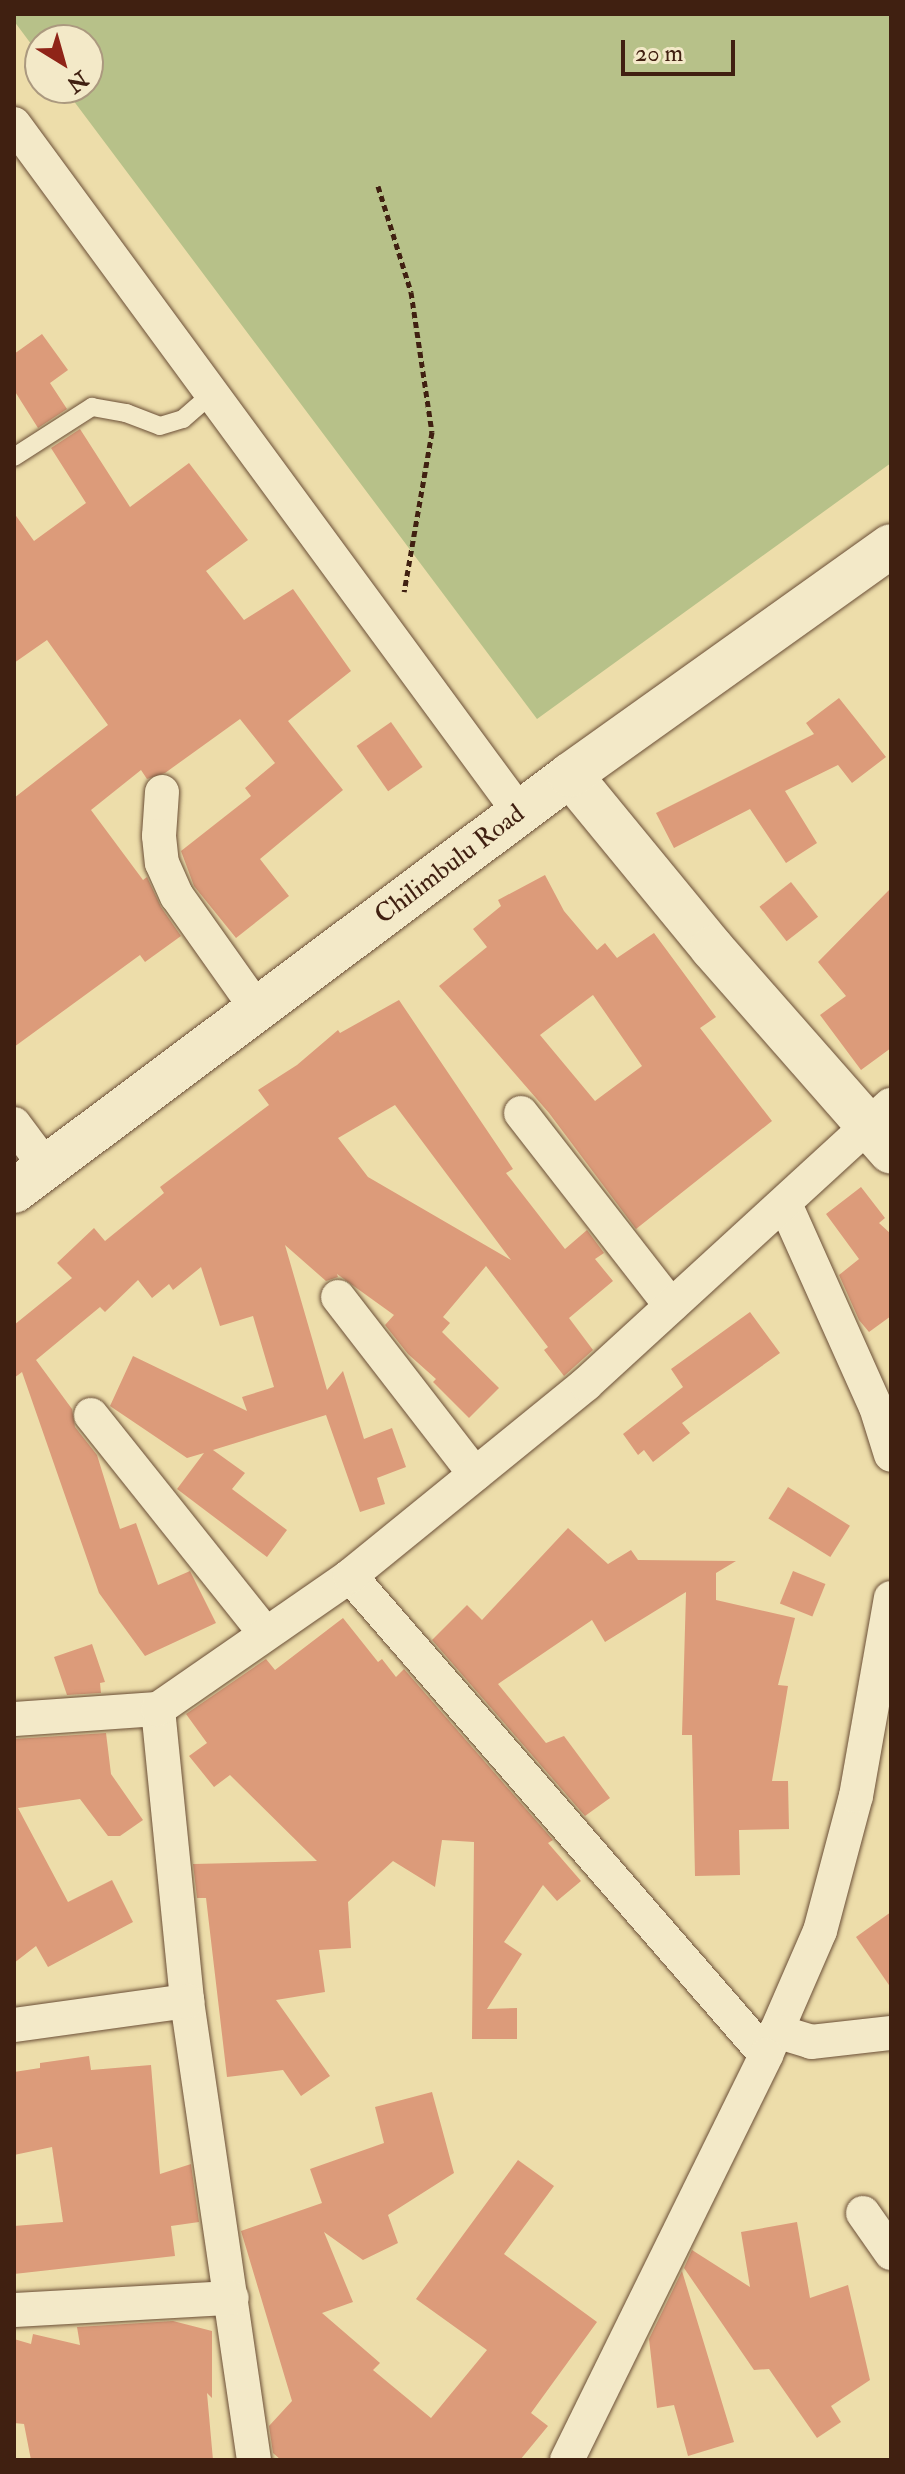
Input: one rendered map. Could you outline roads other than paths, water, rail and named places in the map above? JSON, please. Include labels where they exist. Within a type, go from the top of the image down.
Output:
[{"type":"main road","name":"Chilimbulu Road","points":[[30,1179],[570,775],[891,546]]},
{"type":"main road","points":[[570,775],[712,948],[882,1128]]},
{"type":"street","points":[[14,124],[520,813]]},
{"type":"street","points":[[162,792],[159,836],[162,863],[177,896],[257,1009]]},
{"type":"street","points":[[521,1113],[671,1306]]},
{"type":"street","points":[[14,1124],[30,1179]]},
{"type":"street","points":[[14,1719],[158,1709],[350,1576],[586,1384],[785,1204],[882,1128]]},
{"type":"street","points":[[785,1204],[876,1407],[891,1455]]},
{"type":"street","points":[[338,1297],[475,1474]]},
{"type":"street","points":[[91,1415],[265,1633]]},
{"type":"street","points":[[350,1576],[771,2043],[891,2033]]},
{"type":"street","points":[[567,2460],[771,2043],[820,1931],[856,1796],[891,1598]]},
{"type":"street","points":[[158,1709],[187,2001],[254,2460]]},
{"type":"street","points":[[14,2025],[187,2001]]},
{"type":"street","points":[[863,2213],[891,2253]]},
{"type":"street","points":[[14,2310],[232,2298]]},
{"type":"lane","points":[[14,457],[92,407],[126,413],[160,426],[183,419],[212,394]]}]
